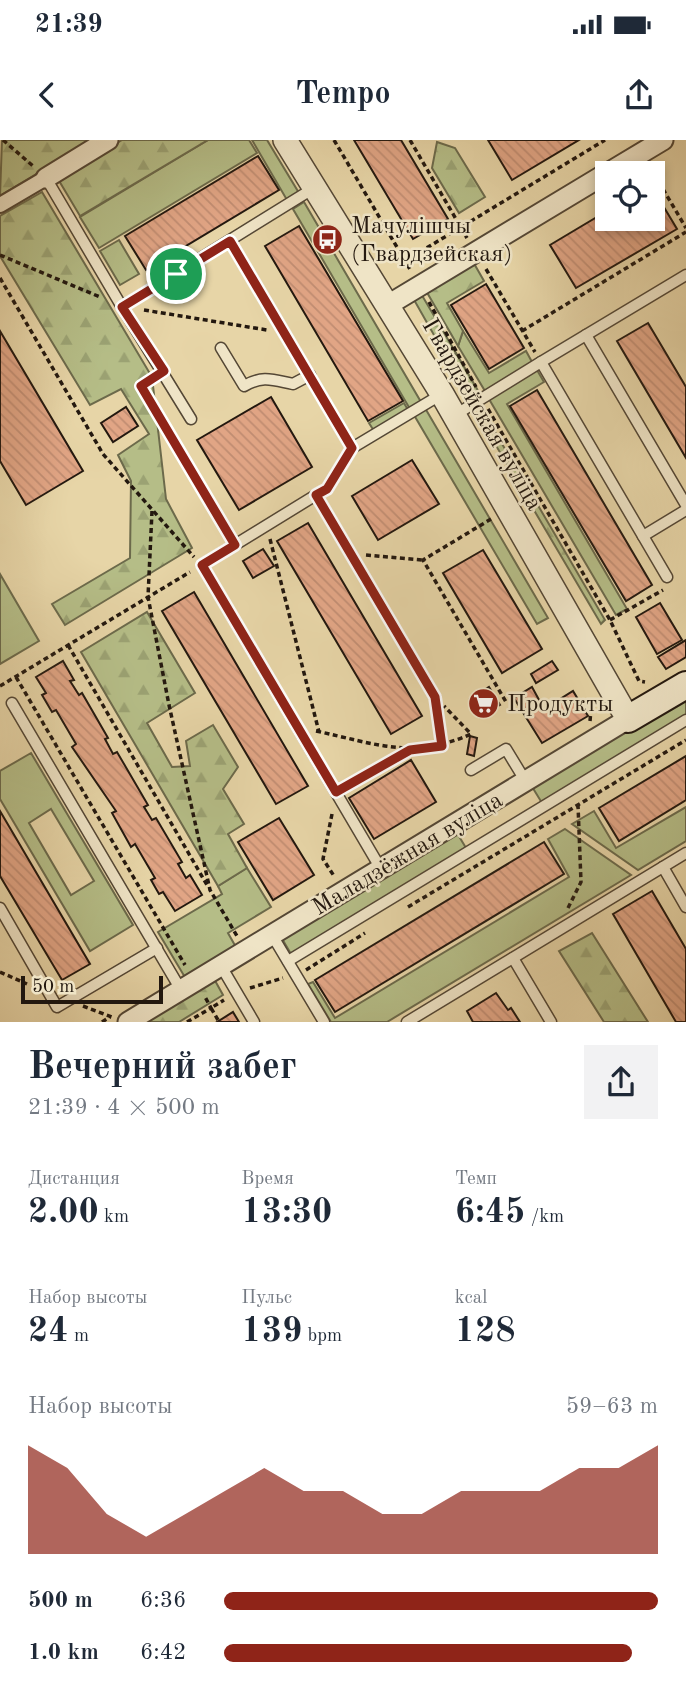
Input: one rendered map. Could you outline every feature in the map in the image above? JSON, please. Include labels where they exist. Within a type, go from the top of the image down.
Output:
[{"type":"main road","name":"Маладзёжная вуліца","points":[[628,719],[686,685]]},
{"type":"street","points":[[0,205],[108,140]]},
{"type":"street","name":"Гвардзейская вуліца","points":[[285,140],[455,415],[628,719]]},
{"type":"street","points":[[626,161],[653,144]]},
{"type":"street","points":[[388,304],[595,180]]},
{"type":"street","name":"Маладзёжная вуліца","points":[[126,1022],[628,719]]},
{"type":"lane","points":[[46,178],[191,419]]},
{"type":"lane","points":[[122,307],[314,188]]},
{"type":"lane","points":[[230,241],[352,448]]},
{"type":"lane","points":[[455,415],[686,275]]},
{"type":"lane","points":[[586,335],[686,505]]},
{"type":"lane","points":[[221,348],[244,386],[256,379],[270,377],[293,384],[310,375]]},
{"type":"lane","points":[[541,362],[669,581]]},
{"type":"lane","points":[[381,869],[202,565],[327,489],[352,448],[442,394]]},
{"type":"lane","points":[[316,495],[435,697]]},
{"type":"lane","points":[[643,536],[686,510]]},
{"type":"lane","points":[[12,703],[157,948],[188,986]]},
{"type":"lane","points":[[288,961],[686,720]]},
{"type":"lane","points":[[471,770],[506,749],[526,782]]},
{"type":"lane","points":[[407,1022],[686,853]]},
{"type":"lane","points":[[663,867],[686,907]]},
{"type":"lane","points":[[0,908],[57,1007],[157,948]]},
{"type":"lane","points":[[272,935],[324,1022]]},
{"type":"lane","points":[[513,958],[551,1022]]},
{"type":"lane","points":[[221,966],[254,1022]]},
{"type":"path","points":[[3,140],[46,178]]},
{"type":"path","points":[[334,140],[610,620],[639,681],[650,682]]},
{"type":"path","points":[[405,261],[605,140]]},
{"type":"path","points":[[522,331],[686,230],[653,144]]},
{"type":"path","points":[[0,278],[103,454],[202,565],[0,687]]},
{"type":"path","points":[[164,371],[141,386],[235,545]]},
{"type":"path","points":[[152,511],[148,597],[210,890]]},
{"type":"path","points":[[351,554],[423,560],[493,518]]},
{"type":"path","points":[[423,560],[506,702]]},
{"type":"path","points":[[610,620],[669,581]]},
{"type":"path","points":[[68,645],[239,939]]},
{"type":"path","points":[[16,677],[188,986],[211,1008],[187,1022]]},
{"type":"path","points":[[297,726],[410,750],[442,746],[471,734],[435,697]]},
{"type":"path","points":[[435,697],[442,746]]},
{"type":"path","points":[[403,910],[686,740]]},
{"type":"path","points":[[336,792],[410,750]]},
{"type":"path","points":[[557,932],[581,882],[578,805]]},
{"type":"path","points":[[297,976],[368,932]]},
{"type":"path","points":[[67,1001],[126,1022]]},
{"type":"green space","points":[[2,140],[93,140],[0,196]]},
{"type":"green space","points":[[122,140],[208,140],[80,216],[58,179]]},
{"type":"green space","points":[[208,140],[249,140],[257,153],[99,248],[80,217]]},
{"type":"green space","points":[[252,140],[267,140],[299,193],[287,200]]},
{"type":"green space","points":[[437,142],[455,148],[485,197],[459,213],[432,168]]},
{"type":"green space","points":[[42,192],[152,377],[166,499],[192,548],[65,625],[52,604],[130,558],[131,481],[118,455],[149,434],[121,389],[90,405],[0,256],[0,216]]},
{"type":"green space","points":[[304,202],[421,402],[410,409],[293,209]]},
{"type":"green space","points":[[119,240],[139,274],[120,285],[100,251]]},
{"type":"green space","points":[[472,260],[484,281],[447,303],[463,331],[458,346],[425,289]]},
{"type":"green space","points":[[420,292],[456,353],[447,358],[413,298]]},
{"type":"green space","points":[[463,331],[489,373],[526,351],[532,362],[485,391],[458,346]]},
{"type":"green space","points":[[456,353],[480,394],[470,396],[447,358]]},
{"type":"green space","points":[[537,370],[544,382],[507,404],[627,609],[616,615],[489,399]]},
{"type":"green space","points":[[404,403],[408,410],[374,431],[369,423]]},
{"type":"green space","points":[[425,408],[548,618],[537,624],[414,415]]},
{"type":"green space","points":[[491,425],[605,620],[601,624],[488,432]]},
{"type":"green space","points":[[0,574],[39,641],[0,664]]},
{"type":"green space","points":[[147,612],[195,693],[147,723],[172,767],[190,766],[186,741],[213,725],[238,767],[223,789],[244,824],[228,834],[247,868],[218,886],[81,652]]},
{"type":"green space","points":[[686,692],[686,716],[542,803],[531,785]]},
{"type":"green space","points":[[31,753],[133,925],[90,951],[0,799],[0,771]],"holes":[[[51,809],[94,881],[71,895],[29,823]]]},
{"type":"green space","points":[[686,807],[686,841],[638,870],[572,824],[594,811],[616,848]]},
{"type":"green space","points":[[565,829],[631,875],[387,1022],[331,1022],[308,984],[313,982],[335,1018],[569,877],[548,839]]},
{"type":"green space","points":[[457,833],[466,848],[291,954],[281,937]]},
{"type":"green space","points":[[247,868],[271,907],[228,933],[237,949],[186,979],[158,932],[222,894],[218,886]]},
{"type":"green space","points":[[592,933],[648,1022],[604,1022],[559,951]]},
{"type":"green space","points":[[213,977],[223,995],[179,1022],[139,1022]]},
{"type":"building","points":[[354,140],[401,140],[448,219],[413,239]]},
{"type":"building","points":[[488,140],[579,140],[512,180]]},
{"type":"building","points":[[258,156],[279,190],[146,270],[125,236]]},
{"type":"building","points":[[665,209],[677,229],[576,288],[550,245],[595,218],[595,231],[665,231]]},
{"type":"building","points":[[299,226],[403,401],[368,421],[265,246]]},
{"type":"building","points":[[486,284],[524,348],[489,369],[451,305]]},
{"type":"building","points":[[648,323],[686,387],[686,458],[617,341]]},
{"type":"building","points":[[0,331],[83,471],[26,505],[0,461]]},
{"type":"building","points":[[537,390],[652,585],[626,601],[510,406]]},
{"type":"building","points":[[271,397],[312,467],[239,510],[197,440]]},
{"type":"building","points":[[126,407],[138,426],[113,442],[101,423]]},
{"type":"building","points":[[412,460],[439,504],[378,540],[352,496]]},
{"type":"building","points":[[308,523],[422,716],[391,734],[277,541]]},
{"type":"building","points":[[263,549],[274,566],[253,578],[243,561]]},
{"type":"building","points":[[483,550],[542,649],[502,673],[443,573]]},
{"type":"building","points":[[194,592],[308,786],[276,804],[162,611]]},
{"type":"building","points":[[660,603],[682,640],[657,654],[636,617]]},
{"type":"building","points":[[686,640],[686,657],[666,669],[658,657]]},
{"type":"building","points":[[63,661],[74,680],[70,681],[79,695],[82,693],[108,738],[105,739],[113,754],[117,752],[148,805],[144,807],[152,820],[156,818],[182,862],[178,864],[186,878],[190,875],[202,895],[175,911],[163,892],[159,894],[151,880],[155,878],[135,844],[131,847],[112,813],[116,811],[72,747],[76,744],[56,710],[52,712],[42,695],[46,693],[36,677]]},
{"type":"building","points":[[552,661],[558,670],[536,683],[531,674]]},
{"type":"building","points":[[489,687],[500,705],[480,716],[470,699]]},
{"type":"building","points":[[532,687],[544,709],[573,691],[588,716],[542,743],[514,698]]},
{"type":"building","points":[[470,736],[477,738],[474,756],[467,754]]},
{"type":"building","points":[[686,756],[686,800],[619,841],[599,808]]},
{"type":"building","points":[[411,760],[436,802],[374,839],[349,798]]},
{"type":"building","points":[[0,811],[90,964],[62,980],[0,876]]},
{"type":"building","points":[[279,818],[314,875],[273,900],[238,842]]},
{"type":"building","points":[[544,842],[564,874],[335,1012],[315,980]]},
{"type":"building","points":[[652,891],[686,949],[686,1022],[676,1022],[613,914]]},
{"type":"building","points":[[496,993],[520,1022],[473,1022],[467,1011]]},
{"type":"building","points":[[233,1012],[239,1022],[217,1022]]},
{"type":"place","name":"Мачулішчы (Гвардзейская)","points":[[328,239]]},
{"type":"place","name":"Продукты","points":[[484,703]]},
{"type":"route","points":[[230,241],[352,448],[327,489],[316,495],[435,697],[442,746],[410,750],[336,792],[202,565],[235,545],[141,386],[164,371],[122,307],[176,274],[230,241]]}]
